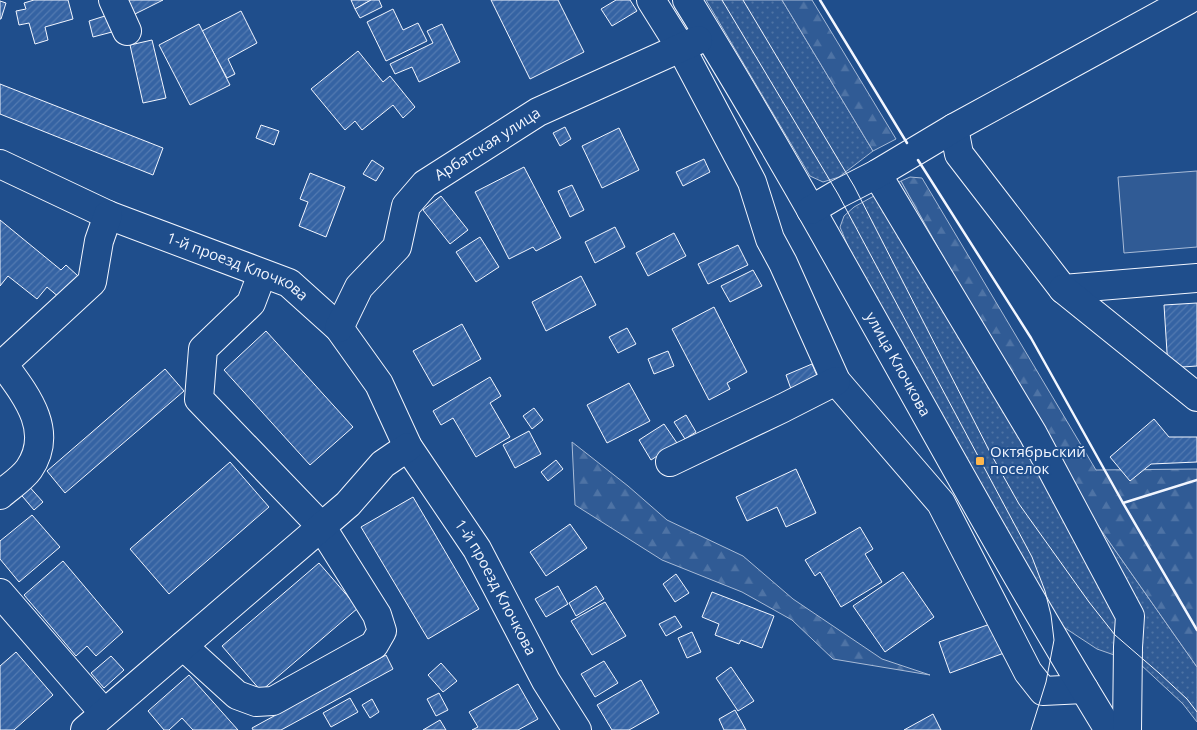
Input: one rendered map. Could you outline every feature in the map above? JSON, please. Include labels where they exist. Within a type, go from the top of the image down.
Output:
[{"type":"street","points":[[113,0],[127,31]]},
{"type":"street","points":[[651,0],[681,48],[752,182],[770,239],[836,381],[941,503],[1028,672],[1043,691],[1084,689]]},
{"type":"street","name":"улица Клочкова","points":[[686,0],[811,210],[1054,640],[1109,730]]},
{"type":"street","points":[[811,210],[877,174],[954,128],[1188,0]]},
{"type":"street","name":"Арбатская улица","points":[[339,328],[359,287],[397,247],[406,206],[425,184],[538,112],[708,35]]},
{"type":"street","points":[[954,128],[959,154],[1063,289],[1197,397]]},
{"type":"street","name":"1-й проезд Клочкова","points":[[0,164],[108,215],[289,283],[339,328],[378,384],[408,448],[477,549],[546,681],[577,730]]},
{"type":"street","points":[[877,174],[1033,434],[1130,616],[1127,730]]},
{"type":"street","points":[[0,495],[29,470],[37,452],[40,426],[27,395],[3,364],[92,282],[99,241],[108,215]]},
{"type":"street","points":[[183,646],[237,695],[256,702],[272,702],[374,645],[382,630],[377,615],[321,526],[199,399],[203,349],[251,303],[262,274]]},
{"type":"street","points":[[1063,289],[1197,278]]},
{"type":"street","points":[[670,462],[836,381]]},
{"type":"street","points":[[0,592],[94,721],[348,504],[384,464],[408,448]]},
{"type":"green space","points":[[706,0],[782,0],[873,151],[839,177],[823,182],[810,176]]},
{"type":"green space","points":[[782,0],[812,0],[896,139],[873,151]]},
{"type":"green space","points":[[910,177],[922,178],[1096,470],[1197,469],[1197,667],[1075,493],[901,181]]},
{"type":"green space","points":[[901,181],[1075,493],[1197,667],[1197,722],[1183,704],[1140,664],[1097,649],[1065,628],[1044,606],[857,268],[840,227],[844,216],[854,207]]},
{"type":"green space","points":[[572,442],[628,486],[667,520],[743,556],[793,599],[882,659],[930,675],[833,659],[792,620],[742,592],[662,560],[575,505]]},
{"type":"shaded area","points":[[1197,171],[1197,247],[1124,253],[1118,177]]},
{"type":"building","points":[[34,0],[68,0],[73,19],[45,27],[48,40],[35,44],[29,23],[19,25],[16,11],[26,9],[24,3]]},
{"type":"building","points":[[128,0],[163,0],[135,14]]},
{"type":"building","points":[[351,0],[371,0],[355,9]]},
{"type":"building","points":[[371,0],[379,0],[382,7],[360,18],[355,9]]},
{"type":"building","points":[[491,0],[558,0],[584,52],[530,79]]},
{"type":"building","points":[[616,0],[630,0],[637,11],[612,26],[601,9]]},
{"type":"building","points":[[0,1],[6,3],[1,19],[0,19]]},
{"type":"building","points":[[393,9],[403,30],[418,23],[427,41],[386,61],[367,22]]},
{"type":"building","points":[[241,11],[257,43],[228,59],[235,74],[227,78],[202,31]]},
{"type":"building","points":[[108,15],[112,32],[93,37],[89,21]]},
{"type":"building","points":[[199,24],[230,85],[190,105],[159,45]]},
{"type":"building","points":[[442,24],[460,62],[419,82],[412,67],[395,74],[390,64],[433,43],[427,31]]},
{"type":"building","points":[[152,40],[166,98],[143,103],[130,45]]},
{"type":"building","points":[[358,51],[383,82],[390,76],[415,107],[403,118],[393,105],[362,130],[355,121],[345,130],[311,89]]},
{"type":"building","points":[[0,84],[163,148],[153,175],[0,114]]},
{"type":"building","points":[[261,125],[279,131],[274,145],[256,138]]},
{"type":"building","points":[[565,127],[571,139],[560,146],[553,133]]},
{"type":"building","points":[[619,128],[639,170],[602,188],[582,146]]},
{"type":"building","points":[[704,159],[710,172],[683,186],[676,172]]},
{"type":"building","points":[[372,160],[384,168],[376,181],[363,174]]},
{"type":"building","points":[[524,167],[561,238],[536,251],[533,247],[509,259],[475,192]]},
{"type":"building","points":[[310,173],[345,187],[326,237],[299,226],[308,202],[300,199]]},
{"type":"building","points":[[572,185],[584,210],[570,217],[558,191]]},
{"type":"building","points":[[441,196],[468,230],[450,244],[423,210]]},
{"type":"building","points":[[0,220],[61,270],[66,265],[78,276],[60,298],[47,287],[37,299],[8,276],[0,286]]},
{"type":"building","points":[[615,227],[625,247],[595,263],[585,242]]},
{"type":"building","points":[[674,233],[686,256],[648,276],[636,253]]},
{"type":"building","points":[[480,237],[499,267],[476,282],[456,252]]},
{"type":"building","points":[[738,245],[748,265],[708,284],[698,264]]},
{"type":"building","points":[[753,270],[762,286],[730,302],[721,286]]},
{"type":"building","points":[[581,276],[596,305],[546,331],[532,302]]},
{"type":"building","points":[[1197,303],[1197,366],[1168,368],[1164,305]]},
{"type":"building","points":[[714,307],[747,372],[727,383],[730,389],[709,400],[672,329]]},
{"type":"building","points":[[462,324],[481,359],[433,386],[413,351]]},
{"type":"building","points":[[627,328],[636,344],[618,353],[609,337]]},
{"type":"building","points":[[266,331],[353,427],[310,465],[224,370]]},
{"type":"building","points":[[668,351],[674,366],[654,374],[648,359]]},
{"type":"building","points":[[812,364],[818,378],[791,389],[786,375]]},
{"type":"building","points":[[165,369],[184,391],[65,493],[47,471]]},
{"type":"building","points":[[490,377],[501,396],[490,403],[510,437],[476,457],[453,418],[441,425],[433,411]]},
{"type":"building","points":[[629,383],[650,421],[607,443],[587,405]]},
{"type":"building","points":[[534,408],[543,420],[532,429],[523,416]]},
{"type":"building","points":[[686,415],[696,432],[685,439],[674,422]]},
{"type":"building","points":[[1154,419],[1169,437],[1197,437],[1197,462],[1151,464],[1130,481],[1110,457]]},
{"type":"building","points":[[664,424],[677,443],[651,460],[639,440]]},
{"type":"building","points":[[529,431],[541,454],[515,468],[503,445]]},
{"type":"building","points":[[556,460],[563,469],[548,481],[541,472]]},
{"type":"building","points":[[230,462],[269,507],[169,594],[130,549]]},
{"type":"building","points":[[796,469],[816,513],[786,527],[777,507],[747,521],[736,497]]},
{"type":"building","points":[[26,483],[43,502],[34,510],[17,490]]},
{"type":"building","points":[[413,497],[479,609],[428,639],[361,527]]},
{"type":"building","points":[[32,515],[60,547],[19,582],[0,559],[0,541]]},
{"type":"building","points":[[570,524],[587,548],[546,576],[530,552]]},
{"type":"building","points":[[860,527],[873,549],[865,554],[882,582],[841,607],[820,572],[815,576],[805,560]]},
{"type":"building","points":[[63,561],[123,632],[96,656],[87,646],[76,656],[24,595]]},
{"type":"building","points":[[319,563],[358,608],[261,691],[222,646]]},
{"type":"building","points":[[903,572],[934,617],[885,652],[853,606]]},
{"type":"building","points":[[676,574],[689,593],[675,602],[663,584]]},
{"type":"building","points":[[558,586],[568,604],[546,617],[535,599]]},
{"type":"building","points":[[596,586],[604,599],[576,616],[569,603]]},
{"type":"building","points":[[712,592],[774,616],[762,648],[741,640],[739,644],[715,635],[719,624],[702,617]]},
{"type":"building","points":[[605,602],[626,636],[592,655],[571,621]]},
{"type":"building","points":[[675,616],[682,627],[666,636],[659,624]]},
{"type":"building","points":[[993,623],[1004,653],[950,673],[939,642]]},
{"type":"building","points":[[692,632],[701,652],[687,658],[678,638]]},
{"type":"building","points":[[16,652],[53,695],[14,730],[0,730],[0,666]]},
{"type":"building","points":[[386,655],[393,669],[281,730],[253,730],[252,728]]},
{"type":"building","points":[[111,656],[124,670],[104,688],[91,673]]},
{"type":"building","points":[[604,661],[618,683],[595,697],[581,674]]},
{"type":"building","points":[[441,663],[457,681],[443,692],[428,675]]},
{"type":"building","points":[[731,667],[754,701],[738,711],[716,678]]},
{"type":"building","points":[[189,675],[238,730],[193,730],[182,718],[169,730],[164,730],[148,711]]},
{"type":"building","points":[[641,680],[659,713],[629,730],[612,730],[597,705]]},
{"type":"building","points":[[518,684],[538,719],[518,730],[472,730],[478,727],[469,712]]},
{"type":"building","points":[[439,693],[448,710],[436,716],[427,699]]},
{"type":"building","points":[[350,698],[358,712],[331,727],[323,713]]},
{"type":"building","points":[[372,699],[379,712],[370,718],[362,705]]},
{"type":"building","points":[[735,710],[746,730],[724,730],[719,719]]},
{"type":"building","points":[[933,714],[941,730],[904,730]]},
{"type":"building","points":[[440,720],[446,730],[423,730]]},
{"type":"tram line","points":[[722,0],[838,194],[1032,557],[1045,591],[1051,615],[1054,640],[1046,682],[1031,730]]},
{"type":"tram line","points":[[743,0],[854,186],[992,456],[1019,504],[1115,635],[1187,699],[1197,712]]},
{"type":"wall","points":[[820,0],[907,143]]},
{"type":"wall","points":[[918,160],[1031,338],[1123,503],[1197,630]]},
{"type":"wall","points":[[1123,503],[1197,480]]},
{"type":"place","name":"Октябрьский поселок","points":[[980,461]]}]
